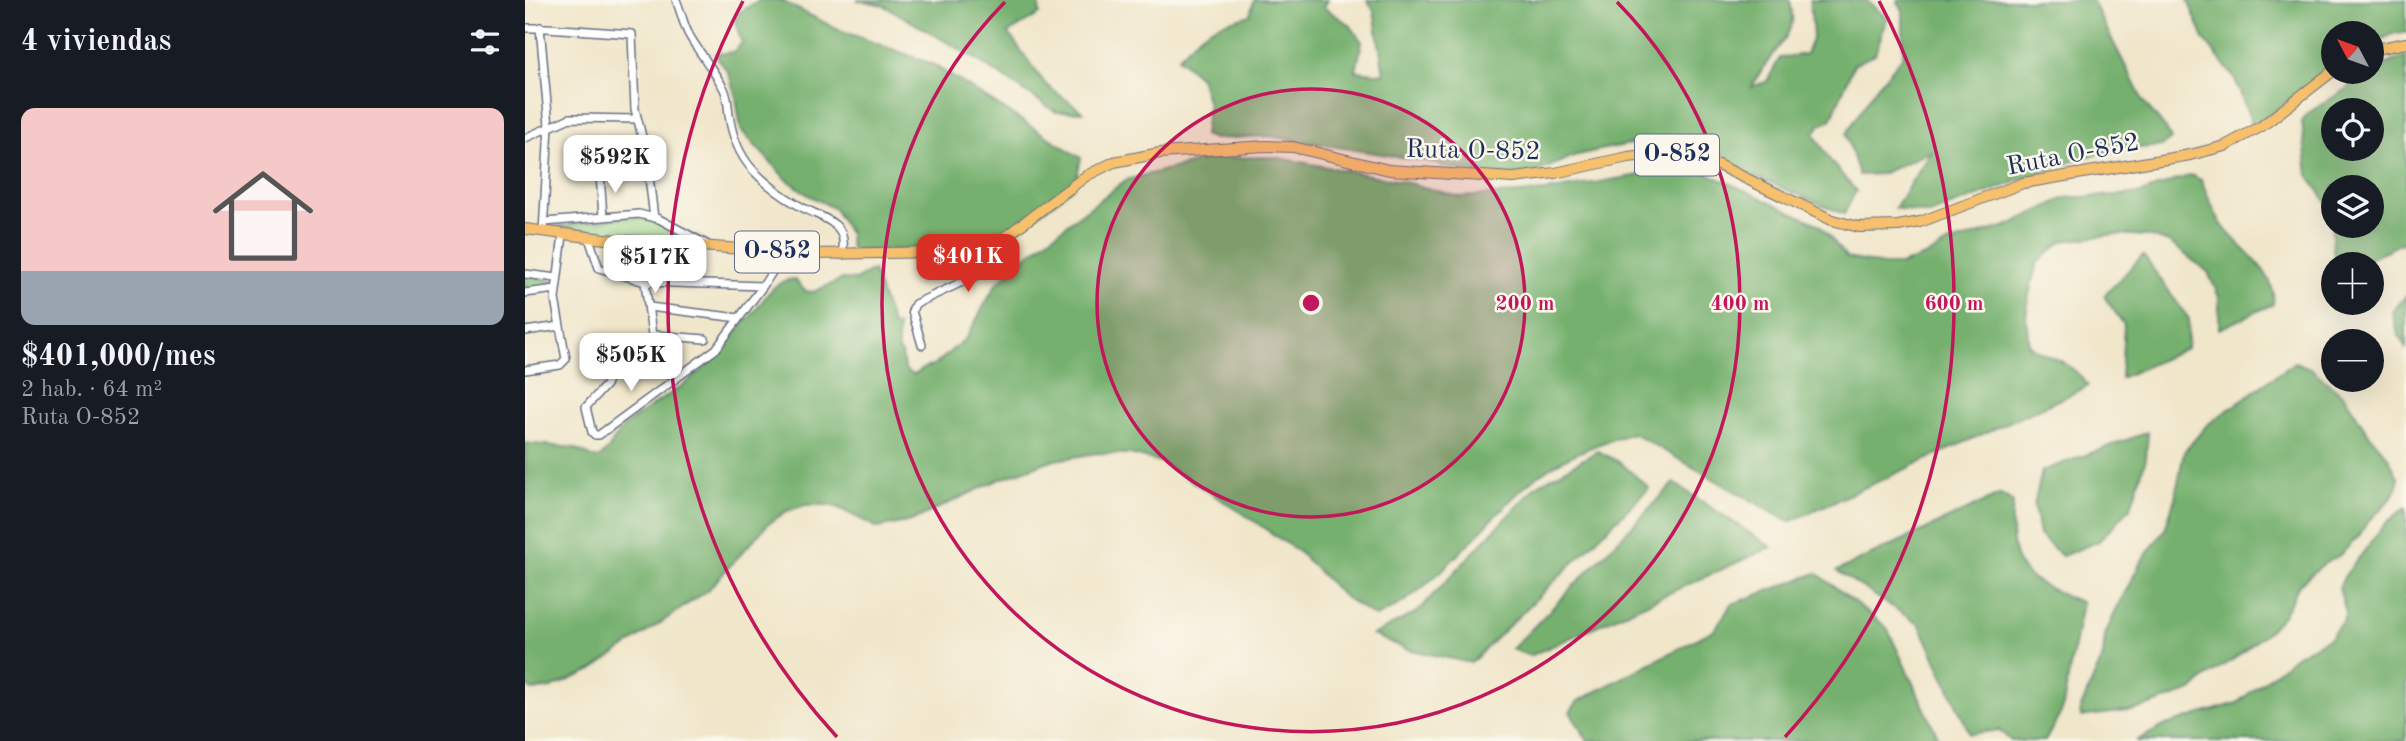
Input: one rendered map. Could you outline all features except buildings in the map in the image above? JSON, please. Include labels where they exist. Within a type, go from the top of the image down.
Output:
[{"type":"main road","points":[[2384,47],[2406,43]]},
{"type":"main road","name":"Ruta O-852","points":[[842,255],[953,252],[1001,240],[1086,176],[1114,162],[1160,153],[1265,146],[1293,147],[1389,170],[1513,178],[1555,173],[1628,157],[1682,155],[1718,165],[1832,220],[1859,226],[1898,226],[1920,222],[2024,183],[2190,155],[2225,146],[2262,126],[2321,80]]},
{"type":"main road","name":"O-852","points":[[525,229],[544,227],[563,235],[589,238],[842,255]]},
{"type":"street","points":[[675,0],[688,32],[725,91],[738,151],[753,170],[776,189],[835,225],[845,243],[842,255]]},
{"type":"street","points":[[540,27],[549,126],[544,227],[632,214],[655,218],[712,248]]},
{"type":"street","points":[[525,28],[632,34],[634,101],[649,169],[655,218]]},
{"type":"street","points":[[525,138],[565,119],[637,119]]},
{"type":"street","points":[[600,175],[603,217]]},
{"type":"street","points":[[525,370],[560,365],[566,361],[567,352],[560,326],[556,289],[563,235]]},
{"type":"street","points":[[589,238],[599,268],[645,282],[763,286]]},
{"type":"street","points":[[922,345],[912,311],[915,304],[990,269],[1001,240]]},
{"type":"street","points":[[645,282],[654,335],[652,344],[616,356],[606,385],[586,405],[595,435],[599,435],[716,349],[785,252]]},
{"type":"street","points":[[525,274],[557,278]]},
{"type":"street","points":[[525,293],[556,289]]},
{"type":"street","points":[[649,307],[740,317]]},
{"type":"street","points":[[525,331],[560,326]]},
{"type":"street","points":[[654,335],[705,339]]},
{"type":"green space","points":[[760,0],[780,0],[837,29],[932,64],[1081,158],[1075,186],[1021,228],[987,241],[928,250],[851,250],[849,233],[834,208],[808,195],[784,177],[741,130],[736,97],[728,72],[715,54],[733,52],[742,43],[734,19],[741,11]]},
{"type":"green space","points":[[857,0],[1038,0],[1040,14],[1008,33],[1046,85],[1083,112],[1056,112],[974,58],[883,5]]},
{"type":"green space","points":[[1254,0],[1327,0],[1323,7],[1350,25],[1362,42],[1356,71],[1384,74],[1374,11],[1367,0],[1790,0],[1790,29],[1752,87],[1767,81],[1780,58],[1806,54],[1813,37],[1810,0],[1866,0],[1887,18],[1875,54],[1854,64],[1831,120],[1820,125],[1814,134],[1831,162],[1856,191],[1844,214],[1734,168],[1718,149],[1697,138],[1662,138],[1604,149],[1573,156],[1537,172],[1515,175],[1459,170],[1425,161],[1269,136],[1214,139],[1204,135],[1208,104],[1200,77],[1178,58],[1209,29],[1250,15]]},
{"type":"green space","points":[[1897,0],[2092,0],[2143,101],[2171,139],[2161,146],[2113,150],[2078,159],[1929,214],[1895,208],[1931,151],[1881,174],[1859,175],[1846,134],[1875,89],[1903,56],[1903,11]]},
{"type":"green space","points":[[2188,0],[2406,0],[2406,33],[2395,33],[2384,38],[2384,21],[2321,21],[2321,76],[2253,127],[2235,79],[2204,39]]},
{"type":"green space","points":[[2406,56],[2406,241],[2384,252],[2334,252],[2332,238],[2384,238],[2384,175],[2321,175],[2321,194],[2308,175],[2302,122],[2307,114],[2321,105],[2321,161],[2384,161],[2384,98],[2332,98],[2352,84],[2384,84],[2384,65]]},
{"type":"green space","points":[[1274,157],[1401,181],[1460,197],[1547,191],[1692,166],[1820,225],[1847,258],[1883,265],[1901,265],[1947,244],[2007,226],[2065,198],[2138,194],[2191,175],[2201,180],[2213,210],[2223,226],[2264,271],[2273,292],[2273,304],[2219,329],[2219,297],[2208,272],[2169,242],[2147,236],[2116,234],[2063,241],[2037,263],[2026,316],[2029,345],[2075,371],[2088,385],[2080,390],[1789,522],[1633,433],[1620,437],[1579,452],[1541,473],[1425,585],[1401,604],[1376,617],[1343,596],[1300,553],[1244,514],[1161,462],[1130,454],[1098,453],[1049,461],[998,480],[911,521],[878,528],[837,507],[805,505],[787,511],[768,524],[708,590],[592,670],[551,688],[532,690],[525,684],[525,443],[574,448],[597,459],[606,452],[625,426],[702,370],[772,289],[794,279],[805,291],[813,292],[843,279],[855,280],[873,270],[893,327],[898,326],[898,350],[902,354],[904,367],[914,375],[935,365],[967,337],[996,284],[1026,256],[1126,180],[1213,158]]},
{"type":"green space","points":[[625,217],[653,219],[693,240],[555,227]]},
{"type":"green space","points":[[2143,255],[2189,319],[2187,348],[2121,378],[2124,325],[2104,296]]},
{"type":"green space","points":[[525,275],[554,281],[553,285],[525,291]]},
{"type":"green space","points":[[2406,296],[2406,348],[2398,334],[2392,312]]},
{"type":"green space","points":[[2295,362],[2310,368],[2321,377],[2321,392],[2339,392],[2344,396],[2367,432],[2389,458],[2399,480],[2392,497],[2366,524],[2359,536],[2340,555],[2322,565],[2299,585],[2283,616],[2238,656],[2204,679],[2192,691],[2135,710],[2081,717],[2080,710],[2103,656],[2105,635],[2141,562],[2165,529],[2175,498],[2184,452],[2207,425]]},
{"type":"green space","points":[[2148,432],[2146,458],[2131,507],[2099,541],[2062,556],[2039,535],[2034,506],[2042,471]]},
{"type":"green space","points":[[1598,451],[1621,463],[1649,488],[1471,663],[1406,649],[1373,635],[1417,612],[1536,486]]},
{"type":"green space","points":[[1674,483],[1771,547],[1530,656],[1512,649]]},
{"type":"green space","points":[[2001,494],[2013,502],[2012,528],[2019,565],[2043,585],[2082,603],[2062,711],[2045,741],[2011,741],[1999,730],[1970,734],[1920,625],[1837,571]]},
{"type":"green space","points":[[2406,507],[2406,741],[2136,741],[2166,725],[2237,703],[2297,655],[2329,638],[2344,619],[2346,612],[2339,588],[2344,577],[2386,523]]},
{"type":"green space","points":[[1817,573],[1887,628],[1940,741],[1588,741],[1570,712],[1578,701],[1714,630],[1732,604]]}]
